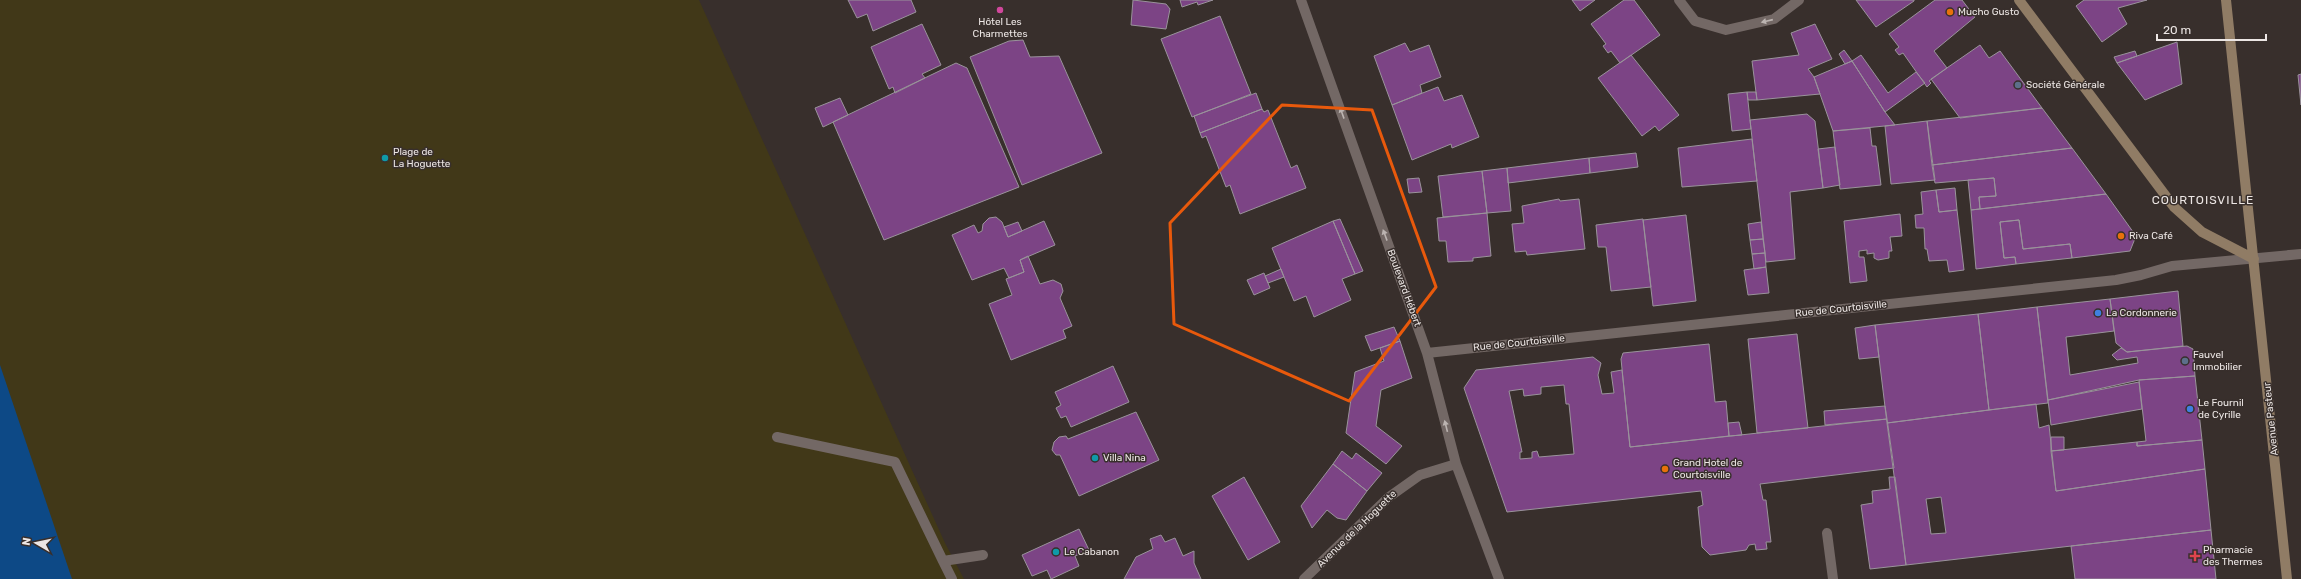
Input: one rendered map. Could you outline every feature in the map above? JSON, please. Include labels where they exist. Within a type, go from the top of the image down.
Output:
[{"type":"main road","points":[[2019,0],[2174,207],[2202,232],[2254,259]]},
{"type":"main road","name":"Avenue Pasteur","points":[[2226,0],[2288,579]]},
{"type":"street","name":"Boulevard Hébert","points":[[1301,0],[1427,353],[1456,464],[1499,579]]},
{"type":"street","points":[[1680,0],[1694,21],[1726,30],[1774,19],[1799,0]]},
{"type":"street","name":"Rue de Courtoisville","points":[[1427,353],[2116,280],[2141,276],[2172,266],[2301,254]]},
{"type":"street","points":[[777,437],[895,462],[952,579]]},
{"type":"street","name":"Avenue de la Hoguette","points":[[1304,579],[1388,497],[1420,474],[1456,464]]},
{"type":"street","points":[[1827,533],[1832,579]]},
{"type":"street","points":[[943,561],[983,555]]},
{"type":"highlighted area","points":[[1282,105],[1372,110],[1436,287],[1349,401],[1174,324],[1170,223]]},
{"type":"sand","name":"Plage de La Hoguette","points":[[0,0],[699,0],[945,543],[964,579],[0,579]]},
{"type":"water","points":[[0,365],[72,579],[0,579]]},
{"type":"building","points":[[848,0],[911,0],[916,12],[873,31],[867,14],[857,18]]},
{"type":"building","points":[[1133,0],[1166,4],[1170,9],[1166,29],[1131,25]]},
{"type":"building","points":[[1180,0],[1213,0],[1198,5],[1197,2],[1182,7]]},
{"type":"building","points":[[1572,0],[1595,0],[1580,11]]},
{"type":"building","points":[[1624,0],[1634,0],[1660,35],[1620,63],[1611,51],[1608,53],[1603,46],[1606,44],[1591,24]]},
{"type":"building","points":[[1856,0],[1914,0],[1914,1],[1876,27]]},
{"type":"building","points":[[1935,0],[1962,0],[1975,17],[1934,51],[1947,68],[1929,81],[1931,83],[1927,87],[1903,53],[1899,55],[1895,50],[1899,47],[1889,34]]},
{"type":"building","points":[[2084,0],[2147,0],[2118,8],[2127,24],[2102,42],[2076,6]]},
{"type":"building","points":[[1220,16],[1251,94],[1192,117],[1161,39]]},
{"type":"building","points":[[922,24],[941,65],[922,74],[925,78],[895,93],[893,87],[889,89],[871,47]]},
{"type":"building","points":[[1815,24],[1832,59],[1808,69],[1814,77],[1820,94],[1757,100],[1752,61],[1799,55],[1791,33]]},
{"type":"building","points":[[1023,40],[1030,57],[1059,56],[1102,153],[1022,185],[970,57],[1009,41]]},
{"type":"building","points":[[2177,42],[2182,84],[2145,100],[2117,63]]},
{"type":"building","points":[[1405,43],[1410,52],[1429,45],[1441,77],[1420,85],[1422,93],[1392,105],[1374,56]]},
{"type":"building","points":[[1980,45],[1989,58],[2000,51],[2042,108],[1960,118],[1931,79]]},
{"type":"building","points":[[1844,50],[1852,61],[1845,64],[1839,54]]},
{"type":"building","points":[[2135,51],[2137,56],[2117,63],[2114,57]]},
{"type":"building","points":[[1631,55],[1679,115],[1659,131],[1655,126],[1642,136],[1598,78]]},
{"type":"building","points":[[1861,55],[1888,93],[1916,72],[1925,83],[1885,112],[1852,61]]},
{"type":"building","points":[[1852,61],[1895,125],[1833,131],[1814,77]]},
{"type":"building","points":[[956,63],[967,68],[1019,187],[884,240],[833,122]]},
{"type":"building","points":[[2301,74],[2301,105],[2298,75]]},
{"type":"building","points":[[1438,87],[1444,101],[1462,95],[1479,137],[1452,148],[1451,144],[1412,160],[1392,105]]},
{"type":"building","points":[[1747,92],[1756,92],[1757,100],[1748,100]]},
{"type":"building","points":[[1747,92],[1751,129],[1732,131],[1728,94]]},
{"type":"building","points":[[1256,93],[1262,109],[1200,133],[1194,116]]},
{"type":"building","points":[[840,98],[848,115],[823,127],[815,108]]},
{"type":"building","points":[[2042,108],[2072,148],[1932,165],[1927,121]]},
{"type":"building","points":[[1262,109],[1264,112],[1268,110],[1291,168],[1297,165],[1306,188],[1240,214],[1230,185],[1226,187],[1206,136],[1202,138],[1200,133]]},
{"type":"building","points":[[1807,114],[1815,121],[1823,188],[1790,192],[1795,259],[1766,262],[1750,120]]},
{"type":"building","points":[[1927,121],[1935,180],[1891,184],[1885,126]]},
{"type":"building","points":[[1870,128],[1872,146],[1876,146],[1881,185],[1840,189],[1833,131]]},
{"type":"building","points":[[1752,139],[1757,181],[1682,187],[1678,148]]},
{"type":"building","points":[[1835,147],[1840,185],[1823,188],[1818,149]]},
{"type":"building","points":[[2072,148],[2106,194],[1980,209],[1979,197],[1996,196],[1994,178],[1935,183],[1932,165]]},
{"type":"building","points":[[1636,153],[1638,167],[1590,173],[1589,158]]},
{"type":"building","points":[[1589,158],[1590,173],[1508,183],[1507,168]]},
{"type":"building","points":[[1507,168],[1511,211],[1487,213],[1482,171]]},
{"type":"building","points":[[1482,171],[1487,213],[1443,217],[1438,176]]},
{"type":"building","points":[[1419,178],[1422,192],[1409,193],[1407,179]]},
{"type":"building","points":[[1994,178],[1996,196],[1979,197],[1980,209],[1971,210],[1968,180]]},
{"type":"building","points":[[1955,188],[1957,210],[1939,212],[1936,190]]},
{"type":"building","points":[[1936,190],[1939,212],[1957,210],[1964,270],[1949,272],[1947,260],[1929,261],[1927,249],[1925,249],[1924,228],[1916,228],[1915,215],[1923,214],[1921,192]]},
{"type":"building","points":[[2106,194],[2136,236],[2130,251],[2072,258],[2070,244],[2023,249],[2019,220],[2000,222],[2004,258],[2015,257],[2016,264],[1976,269],[1971,210]]},
{"type":"building","points":[[1559,199],[1560,201],[1579,199],[1585,249],[1527,255],[1526,251],[1515,252],[1512,224],[1524,223],[1522,206]]},
{"type":"building","points":[[1487,213],[1491,256],[1473,258],[1473,261],[1448,262],[1446,241],[1439,241],[1437,218]]},
{"type":"building","points":[[1900,214],[1902,236],[1890,237],[1892,251],[1889,251],[1889,258],[1878,260],[1874,258],[1874,253],[1867,254],[1867,250],[1859,251],[1859,257],[1864,257],[1867,281],[1850,283],[1844,221]]},
{"type":"building","points":[[1686,215],[1696,301],[1653,306],[1643,220]]},
{"type":"building","points":[[996,217],[1002,222],[1008,237],[1044,221],[1055,245],[1020,260],[1024,272],[1009,278],[1004,268],[972,280],[952,235],[974,225],[978,233],[982,231],[983,224],[989,218]]},
{"type":"building","points":[[1340,219],[1363,271],[1355,274],[1333,221]]},
{"type":"building","points":[[1643,219],[1651,287],[1611,291],[1606,247],[1598,247],[1596,225]]},
{"type":"building","points":[[2019,220],[2023,249],[2070,244],[2072,258],[2016,264],[2015,257],[2004,258],[2000,222]]},
{"type":"building","points":[[1333,221],[1355,274],[1342,279],[1351,300],[1314,317],[1306,296],[1294,301],[1272,248]]},
{"type":"building","points":[[1018,222],[1022,231],[1008,237],[1004,227]]},
{"type":"building","points":[[1761,222],[1763,239],[1750,240],[1748,224]]},
{"type":"building","points":[[1763,239],[1765,253],[1752,254],[1750,240]]},
{"type":"building","points":[[1765,253],[1766,267],[1754,269],[1752,254]]},
{"type":"building","points":[[1028,256],[1040,284],[1053,280],[1061,284],[1063,291],[1060,298],[1072,326],[1063,330],[1066,338],[1011,360],[989,304],[1012,295],[1006,279],[1024,272],[1020,260]]},
{"type":"building","points":[[1766,267],[1769,293],[1748,295],[1744,270]]},
{"type":"building","points":[[1281,269],[1284,277],[1268,283],[1265,276]]},
{"type":"building","points":[[1264,273],[1270,288],[1254,295],[1247,280]]},
{"type":"building","points":[[2178,291],[2183,346],[2127,352],[2116,343],[2110,299]]},
{"type":"building","points":[[2110,299],[2114,331],[2066,337],[2070,375],[2138,363],[2137,357],[2117,360],[2112,355],[2121,348],[2127,352],[2187,346],[2193,349],[2195,376],[2139,380],[2048,400],[2037,307]]},
{"type":"building","points":[[2037,307],[2048,403],[1989,410],[1978,314]]},
{"type":"building","points":[[1978,314],[1989,410],[1887,423],[1875,325]]},
{"type":"building","points":[[1875,325],[1879,357],[1859,359],[1855,328]]},
{"type":"building","points":[[1394,327],[1400,341],[1371,351],[1365,336]]},
{"type":"building","points":[[1797,334],[1808,428],[1757,433],[1748,339]]},
{"type":"building","points":[[1400,341],[1412,378],[1381,390],[1376,426],[1402,446],[1386,464],[1346,433],[1355,372],[1384,361],[1380,348]]},
{"type":"building","points":[[1709,344],[1715,402],[1726,401],[1729,436],[1630,447],[1621,359],[1623,353]]},
{"type":"building","points":[[1593,357],[1601,363],[1598,375],[1602,394],[1614,393],[1611,372],[1622,370],[1630,447],[1887,419],[1894,468],[1760,484],[1763,500],[1766,500],[1771,542],[1766,542],[1767,549],[1756,550],[1755,544],[1749,545],[1746,550],[1710,555],[1702,547],[1698,507],[1703,505],[1701,491],[1507,512],[1464,388],[1476,370]],"holes":[[[1564,385],[1566,404],[1569,404],[1574,454],[1539,457],[1537,451],[1532,452],[1532,458],[1520,459],[1520,452],[1522,452],[1509,391],[1523,389],[1524,396],[1541,394],[1541,387]]]},
{"type":"building","points":[[1113,366],[1129,402],[1071,427],[1066,416],[1061,418],[1056,408],[1061,405],[1055,392]]},
{"type":"building","points":[[2195,376],[2202,440],[2137,446],[2137,442],[2146,441],[2139,380]]},
{"type":"building","points":[[2139,382],[2142,409],[2051,425],[2048,400]]},
{"type":"building","points":[[2036,404],[2039,428],[2049,425],[2056,491],[2205,469],[2211,530],[1906,565],[1887,423]],"holes":[[[1941,497],[1946,533],[1931,534],[1926,499]]]},
{"type":"building","points":[[1885,406],[1887,419],[1825,425],[1824,411]]},
{"type":"building","points":[[1136,412],[1159,460],[1079,496],[1060,455],[1056,455],[1052,450],[1054,442],[1059,437],[1066,436],[1068,439]]},
{"type":"building","points":[[1739,422],[1742,435],[1729,436],[1728,423]]},
{"type":"building","points":[[2051,437],[2064,437],[2064,450],[2051,451]]},
{"type":"building","points":[[2202,440],[2205,469],[2056,491],[2051,451],[2137,442],[2137,446]]},
{"type":"building","points":[[1342,451],[1352,459],[1356,453],[1382,473],[1367,491],[1333,464]]},
{"type":"building","points":[[1333,464],[1367,491],[1346,520],[1337,518],[1327,510],[1312,528],[1301,506]]},
{"type":"building","points":[[1244,477],[1280,542],[1248,560],[1212,496]]},
{"type":"building","points":[[1889,477],[1895,477],[1906,565],[1870,569],[1861,505],[1873,503],[1872,491],[1890,489]]},
{"type":"building","name":"Le Cabanon","points":[[1079,529],[1089,550],[1075,556],[1079,566],[1051,579],[1047,570],[1032,576],[1022,555]]},
{"type":"building","points":[[2211,530],[2216,579],[2075,579],[2071,546]]},
{"type":"building","points":[[1161,535],[1165,542],[1175,538],[1183,556],[1194,551],[1194,563],[1201,579],[1124,579],[1136,557],[1153,549],[1150,539]]},
{"type":"place","name":"Hôtel Les Charmettes","points":[[1000,10]]},
{"type":"place","name":"Mucho Gusto","points":[[1950,12]]},
{"type":"place","name":"Société Générale","points":[[2018,85]]},
{"type":"place","name":"Plage de La Hoguette","points":[[385,158]]},
{"type":"place","name":"Riva Café","points":[[2121,236]]},
{"type":"place","name":"La Cordonnerie","points":[[2098,313]]},
{"type":"place","name":"Fauvel Immobilier","points":[[2185,361]]},
{"type":"place","name":"Le Fournil de Cyrille","points":[[2190,409]]},
{"type":"place","name":"Villa Nina","points":[[1095,458]]},
{"type":"place","name":"Grand Hotel de Courtoisville","points":[[1665,469]]},
{"type":"place","name":"Le Cabanon","points":[[1056,552]]},
{"type":"place","name":"Pharmacie des Thermes","points":[[2195,556]]},
{"type":"district","name":"COURTOISVILLE","points":[[2203,200]]}]
